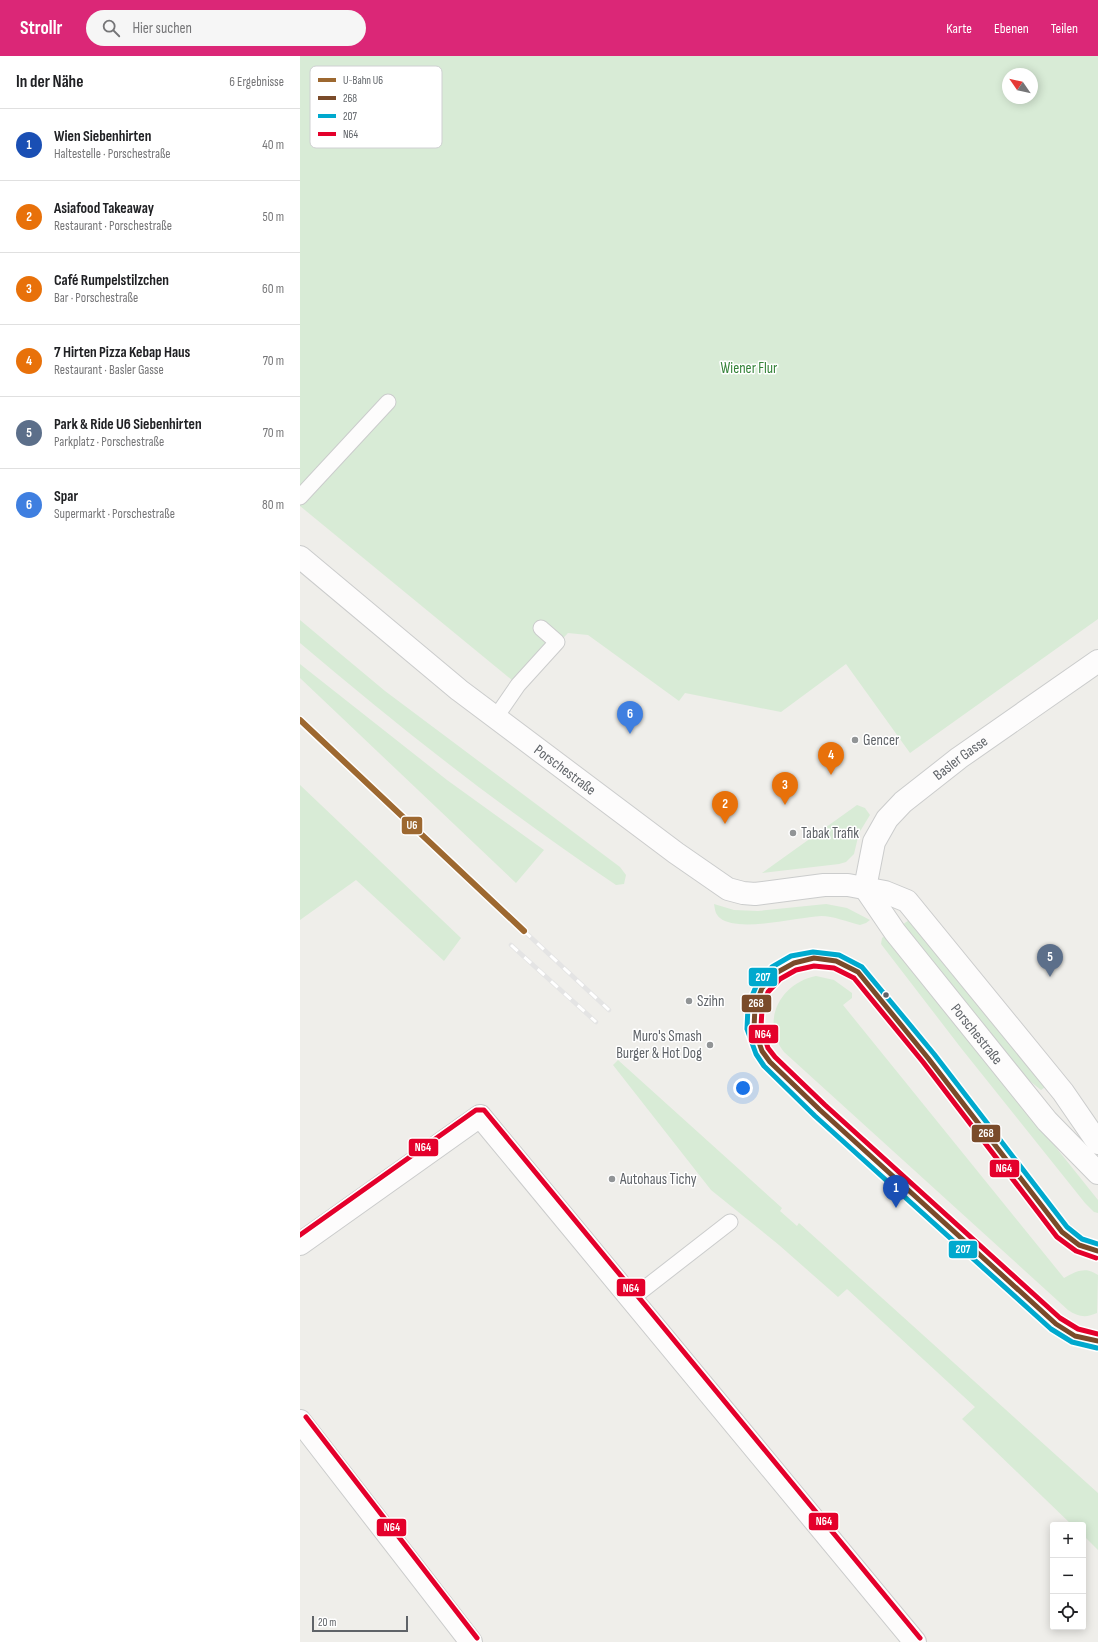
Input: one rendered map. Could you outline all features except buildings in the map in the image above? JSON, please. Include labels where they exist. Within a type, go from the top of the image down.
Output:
[{"type":"street","name":"Porschestraße","points":[[300,557],[375,621],[496,717],[676,853],[728,889],[743,894],[755,894],[824,885],[848,885],[885,892],[907,901],[1063,1092],[1098,1143]]},
{"type":"street","name":"Basler Gasse","points":[[865,888],[874,842],[887,819],[903,802],[960,758],[1098,661]]},
{"type":"street","name":"Porschestraße","points":[[865,888],[895,932],[1047,1121],[1098,1172]]},
{"type":"street","points":[[300,1244],[480,1116],[915,1642]]},
{"type":"street","points":[[300,1421],[471,1642]]},
{"type":"lane","points":[[300,497],[388,402]]},
{"type":"lane","points":[[496,717],[518,685],[557,642],[542,628]]},
{"type":"lane","points":[[1096,1339],[1075,1336],[1056,1324],[833,1122],[769,1060],[758,1042],[754,1022],[757,1002],[766,983],[773,975],[790,963],[810,958],[831,959],[850,966],[858,972],[928,1058],[1062,1232],[1079,1245],[1098,1251]]},
{"type":"lane","points":[[631,1299],[730,1222]]},
{"type":"green space","name":"Wiener Flur","points":[[300,56],[1098,56],[1098,619],[910,753],[846,664],[781,712],[685,693],[679,701],[588,635],[568,633],[518,685],[300,506]]},
{"type":"green space","points":[[300,620],[385,691],[620,867],[626,875],[624,884],[616,885],[575,857],[455,769],[377,707],[300,643]]},
{"type":"green space","points":[[300,664],[447,780],[544,850],[516,883],[300,678]]},
{"type":"green space","points":[[300,785],[461,938],[444,961],[356,880],[300,920]]},
{"type":"green space","points":[[857,805],[865,808],[870,815],[859,833],[854,854],[846,862],[762,873]]},
{"type":"green space","points":[[714,904],[734,910],[758,911],[826,904],[847,908],[870,920],[860,925],[836,918],[821,916],[769,923],[740,924],[729,922],[720,918],[716,913]]},
{"type":"green space","points":[[912,918],[1048,1085],[1041,1090],[1021,1074],[902,925]]},
{"type":"green space","points":[[886,935],[1098,1200],[1098,1213],[1094,1212],[1085,1203],[961,1048],[881,944],[882,938]]},
{"type":"green space","points":[[816,976],[834,980],[852,993],[852,998],[843,1005],[1064,1278],[1081,1270],[1094,1272],[1098,1275],[1097,1313],[1089,1316],[1082,1316],[1068,1310],[784,1052],[777,1040],[774,1028],[774,1017],[778,1005],[784,995],[792,987],[803,980]]},
{"type":"green space","points":[[618,1060],[782,1208],[780,1211],[797,1226],[799,1223],[1098,1493],[1098,1550],[1086,1538],[1086,1522],[1069,1522],[962,1419],[975,1407],[847,1289],[838,1297],[779,1245],[711,1190],[613,1065]]},
{"type":"railway","points":[[524,931],[609,1010]]},
{"type":"railway","points":[[511,945],[596,1022]]},
{"type":"metro line","name":"U6","points":[[300,720],[524,931]]},
{"type":"transit line","name":"207","points":[[1097,1348],[1072,1342],[1051,1329],[815,1116],[764,1066],[756,1054],[747,1029],[748,1006],[757,984],[772,967],[791,956],[813,952],[839,955],[862,967],[934,1054],[1067,1227],[1082,1239],[1098,1244]]},
{"type":"transit line","name":"268","points":[[1098,1251],[1079,1245],[1062,1232],[928,1058],[858,972],[836,961],[814,958],[794,963],[776,973],[762,988],[755,1007],[754,1028],[762,1051],[770,1062],[820,1110],[1056,1324],[1075,1336],[1098,1341]]},
{"type":"transit line","name":"N64","points":[[1096,1258],[1076,1251],[1057,1237],[923,1062],[854,978],[834,968],[814,966],[796,970],[780,979],[768,992],[762,1009],[761,1027],[768,1048],[775,1057],[825,1105],[1060,1318],[1078,1329],[1098,1334]]},
{"type":"transit line","name":"N64","points":[[300,1235],[476,1110],[484,1110],[920,1638]]},
{"type":"transit line","name":"N64","points":[[306,1417],[477,1638]]},
{"type":"place","name":"Spar","points":[[630,734]]},
{"type":"place","name":"Gencer","points":[[855,740]]},
{"type":"place","name":"7 Hirten Pizza Kebap Haus","points":[[831,775]]},
{"type":"place","name":"Café Rumpelstilzchen","points":[[785,805]]},
{"type":"place","name":"Asiafood Takeaway","points":[[725,824]]},
{"type":"place","name":"Tabak Trafik","points":[[793,833]]},
{"type":"place","name":"Park & Ride U6 Siebenhirten","points":[[1050,977]]},
{"type":"place","name":"Szihn","points":[[689,1001]]},
{"type":"place","name":"Muro's Smash Burger & Hot Dog","points":[[710,1045]]},
{"type":"place","name":"Autohaus Tichy","points":[[612,1179]]},
{"type":"place","name":"Wien Siebenhirten","points":[[896,1208]]}]
